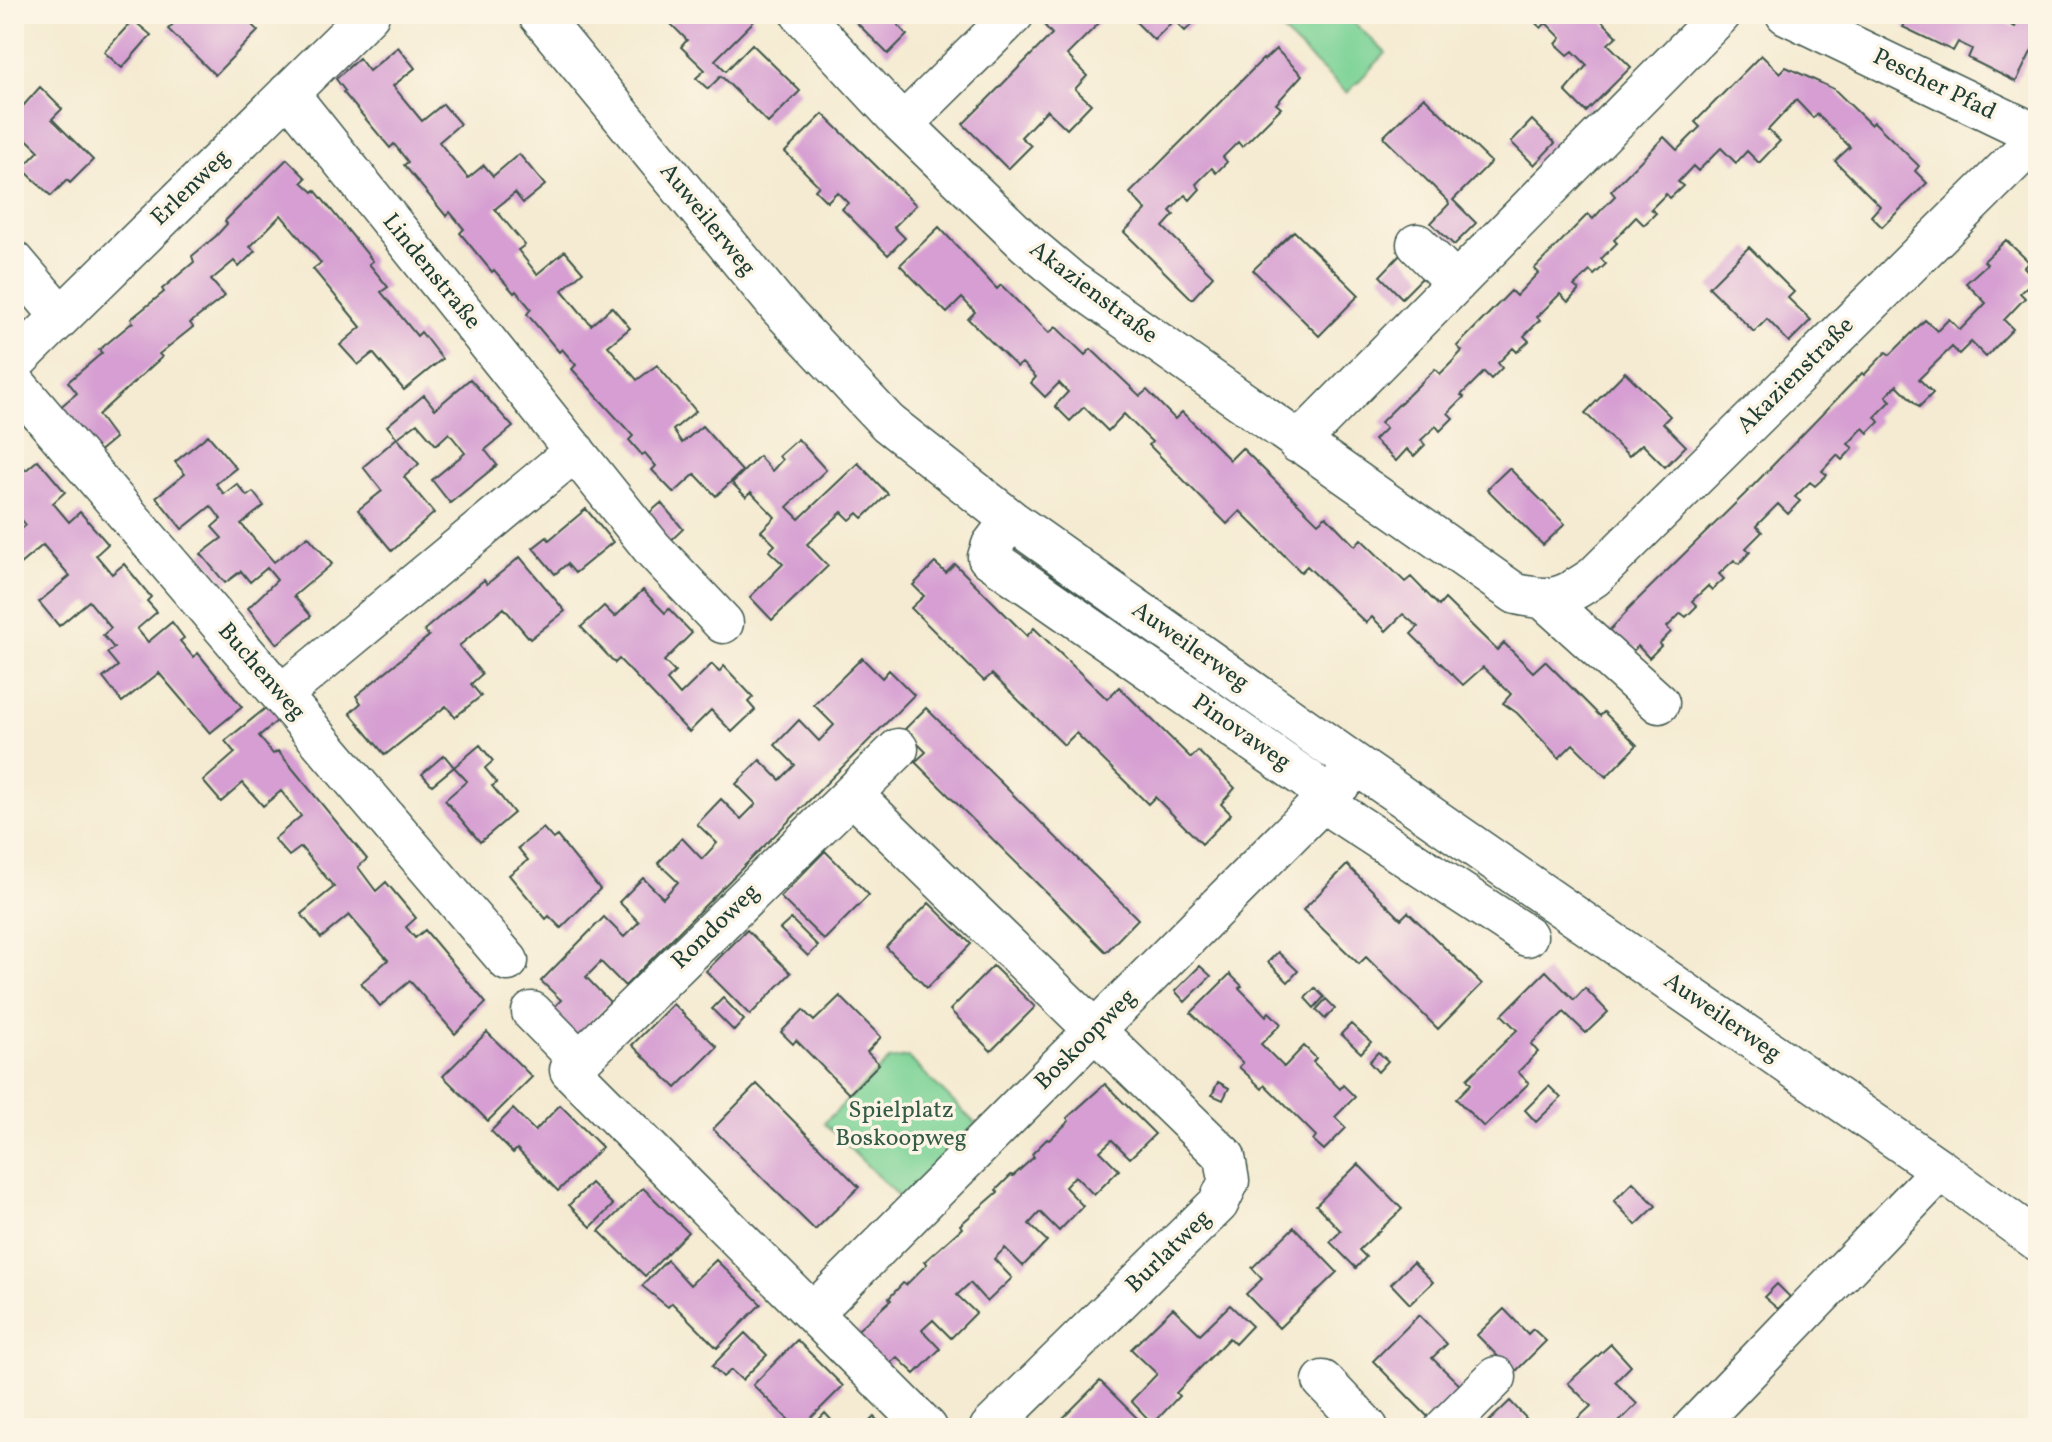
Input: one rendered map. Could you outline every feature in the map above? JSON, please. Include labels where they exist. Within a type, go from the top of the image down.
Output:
[{"type":"street","name":"Erlenweg","points":[[14,363],[369,14]]},
{"type":"street","name":"Auweilerweg","points":[[538,14],[789,319],[888,423],[1011,520],[2038,1241]]},
{"type":"street","name":"Akazienstraße","points":[[801,14],[903,124],[1026,243],[1071,281],[1516,594],[1545,600],[1571,592],[1594,577],[2038,136]]},
{"type":"street","points":[[903,124],[1014,14]]},
{"type":"street","points":[[1298,443],[1721,14]]},
{"type":"street","name":"Pescher Pfad","points":[[1786,14],[2038,136]]},
{"type":"street","name":"Lindenstraße","points":[[288,93],[652,548],[723,623]]},
{"type":"street","points":[[1417,244],[1456,283]]},
{"type":"street","points":[[14,261],[60,315]]},
{"type":"street","name":"Buchenweg","points":[[14,382],[508,961]]},
{"type":"street","points":[[281,695],[575,451]]},
{"type":"street","name":"Pinovaweg","points":[[1011,520],[992,545],[988,557],[1308,780],[1339,813],[1527,936]]},
{"type":"street","name":"Akazienstraße","points":[[1545,600],[1659,703]]},
{"type":"street","name":"Rondoweg","points":[[579,1060],[898,749]]},
{"type":"street","name":"Boskoopweg","points":[[813,1313],[1358,766]]},
{"type":"street","points":[[852,794],[1095,1032]]},
{"type":"street","points":[[532,1012],[579,1060],[570,1070],[927,1428]]},
{"type":"street","name":"Burlatweg","points":[[990,1428],[1218,1204],[1229,1181],[1225,1157],[1095,1032]]},
{"type":"street","points":[[1693,1428],[1941,1170]]},
{"type":"street","points":[[1445,1428],[1496,1377]]},
{"type":"street","points":[[1323,1381],[1368,1428]]},
{"type":"green space","points":[[1264,14],[1345,14],[1386,53],[1347,93]]},
{"type":"green space","name":"Spielplatz Boskoopweg","points":[[908,1057],[976,1124],[902,1200],[824,1123],[889,1060]]},
{"type":"building","points":[[183,14],[241,14],[258,31],[215,75],[168,29]]},
{"type":"building","points":[[661,14],[750,14],[754,21],[715,60],[726,71],[752,44],[800,91],[768,123],[721,76],[708,89],[696,78],[705,70],[681,47],[687,40]]},
{"type":"building","points":[[848,14],[910,14],[898,25],[907,35],[888,54]]},
{"type":"building","points":[[1056,14],[1108,14],[1067,55],[1087,76],[1075,89],[1091,104],[1067,129],[1047,110],[1021,137],[1031,146],[1008,169],[963,124],[1052,34],[1045,26]]},
{"type":"building","points":[[1128,14],[1202,14],[1185,31],[1174,20],[1154,40]]},
{"type":"building","points":[[1526,14],[1595,14],[1617,36],[1608,44],[1631,67],[1586,112],[1565,91],[1587,65],[1573,51],[1568,55],[1556,44],[1561,38],[1546,23],[1541,28]]},
{"type":"building","points":[[1900,14],[1988,14],[2015,27],[2021,14],[2038,14],[2038,38],[2016,82],[1968,58],[1972,49],[1958,42],[1953,51],[1903,27],[1908,18]]},
{"type":"building","points":[[133,20],[151,35],[122,68],[104,52]]},
{"type":"building","points":[[398,47],[415,68],[393,86],[422,121],[443,104],[460,124],[439,142],[468,178],[484,165],[493,176],[519,154],[545,185],[523,203],[515,193],[495,209],[525,245],[518,250],[537,274],[565,251],[583,272],[562,290],[591,325],[612,307],[630,328],[608,346],[637,380],[657,365],[696,411],[673,430],[682,443],[702,426],[742,471],[716,496],[695,474],[674,493],[652,470],[656,466],[629,440],[633,436],[572,369],[576,365],[562,349],[559,352],[527,314],[531,309],[494,270],[492,272],[460,233],[464,229],[450,212],[446,216],[404,165],[408,162],[394,144],[390,148],[343,92],[336,79],[359,58],[369,71]]},
{"type":"building","points":[[1276,49],[1302,75],[1276,104],[1281,108],[1242,147],[1238,142],[1223,157],[1227,162],[1216,173],[1212,168],[1196,184],[1200,189],[1190,200],[1185,195],[1170,211],[1174,215],[1163,227],[1213,276],[1192,299],[1124,232],[1146,210],[1130,193]]},
{"type":"building","points":[[1761,55],[1780,73],[1786,67],[1834,89],[1919,166],[1915,171],[1927,183],[1882,227],[1871,216],[1880,206],[1835,161],[1850,147],[1817,114],[1813,118],[1796,100],[1768,130],[1780,141],[1759,163],[1747,151],[1736,163],[1721,148],[1698,171],[1693,166],[1678,182],[1683,186],[1670,198],[1666,194],[1651,209],[1656,213],[1644,225],[1636,217],[1614,240],[1617,243],[1601,259],[1606,264],[1594,275],[1590,271],[1574,286],[1579,290],[1568,302],[1560,294],[1537,317],[1540,320],[1524,336],[1529,341],[1517,352],[1513,348],[1498,363],[1502,368],[1491,379],[1484,372],[1461,395],[1464,397],[1448,413],[1453,418],[1440,431],[1436,426],[1421,440],[1425,445],[1414,456],[1407,449],[1396,461],[1374,440],[1386,428],[1380,423],[1435,369],[1440,374],[1451,363],[1462,351],[1457,346],[1511,291],[1516,296],[1538,273],[1534,269],[1588,214],[1593,219],[1615,196],[1611,191],[1664,137],[1677,150],[1700,127],[1695,122]]},
{"type":"building","points":[[40,87],[62,109],[52,119],[93,160],[70,183],[67,180],[51,196],[22,168],[39,151],[14,127],[14,116]]},
{"type":"building","points":[[1424,97],[1491,162],[1453,200],[1476,223],[1454,245],[1431,223],[1449,204],[1448,201],[1383,137]]},
{"type":"building","points":[[823,114],[916,205],[894,227],[905,238],[888,255],[842,209],[848,203],[837,192],[827,202],[815,190],[819,186],[785,152]]},
{"type":"building","points":[[1532,120],[1555,143],[1534,165],[1511,142]]},
{"type":"building","points":[[287,159],[306,178],[302,182],[313,192],[315,190],[373,261],[369,264],[388,287],[381,292],[417,336],[421,332],[442,359],[404,390],[373,353],[358,365],[340,345],[361,327],[313,269],[321,263],[281,215],[250,247],[255,251],[239,267],[234,261],[211,280],[225,296],[190,323],[193,327],[159,354],[162,357],[98,415],[115,438],[91,458],[53,413],[77,393],[68,382],[102,353],[99,350],[133,322],[131,319],[164,292],[162,289],[194,262],[192,256],[216,236],[227,224],[225,221]]},
{"type":"building","points":[[939,227],[997,289],[1001,285],[1049,333],[1056,327],[1085,355],[1091,349],[1140,396],[1147,390],[1175,419],[1182,412],[1230,460],[1242,448],[1318,523],[1326,516],[1355,546],[1361,539],[1405,582],[1411,577],[1439,606],[1445,599],[1497,650],[1504,643],[1533,672],[1545,661],[1600,716],[1604,712],[1637,745],[1606,777],[1573,744],[1559,758],[1517,713],[1503,703],[1511,694],[1483,667],[1463,685],[1411,634],[1418,627],[1403,614],[1386,631],[1372,617],[1366,623],[1307,566],[1301,572],[1240,511],[1227,524],[1149,445],[1152,442],[1124,414],[1108,431],[1084,407],[1070,421],[1055,406],[1068,392],[1059,383],[1045,397],[1031,383],[1036,377],[1022,363],[1017,367],[968,319],[975,312],[962,298],[947,313],[900,265]]},
{"type":"building","points":[[1294,231],[1359,295],[1319,336],[1253,270]]},
{"type":"building","points":[[2006,240],[2029,262],[2024,267],[2035,279],[2020,293],[2025,298],[2004,320],[2013,329],[1986,357],[1971,342],[1959,354],[1952,347],[1919,379],[1933,393],[1919,407],[1897,385],[1886,396],[1891,401],[1875,417],[1879,422],[1868,433],[1863,428],[1848,444],[1853,448],[1842,460],[1837,455],[1822,471],[1827,475],[1815,486],[1810,482],[1795,497],[1800,501],[1788,514],[1778,504],[1756,526],[1762,532],[1746,548],[1750,552],[1739,564],[1734,560],[1719,574],[1724,579],[1712,590],[1708,586],[1692,601],[1697,606],[1686,617],[1681,613],[1667,627],[1671,632],[1659,644],[1661,646],[1649,658],[1638,646],[1626,658],[1604,636],[1626,611],[1886,352],[1890,355],[1925,320],[1937,331],[1949,319],[1960,330],[1986,303],[1966,283],[1987,264],[1984,261]]},
{"type":"building","points":[[1749,247],[1794,292],[1788,298],[1811,320],[1789,342],[1767,319],[1754,332],[1709,287]]},
{"type":"building","points":[[1401,254],[1424,276],[1402,298],[1380,276]]},
{"type":"building","points":[[1625,372],[1670,416],[1663,423],[1686,446],[1665,467],[1642,444],[1629,456],[1585,413]]},
{"type":"building","points":[[470,379],[513,427],[485,450],[497,465],[450,503],[432,480],[465,453],[449,433],[436,445],[417,423],[397,438],[387,426],[424,395],[435,409]]},
{"type":"building","points":[[208,435],[236,468],[216,484],[224,494],[237,484],[247,496],[253,492],[264,506],[241,524],[274,562],[308,536],[332,564],[294,596],[311,616],[277,644],[248,608],[277,580],[267,568],[250,582],[241,571],[225,583],[201,554],[222,538],[212,527],[221,519],[211,506],[182,529],[156,497],[185,474],[175,462]]},
{"type":"building","points":[[397,438],[419,464],[404,477],[434,513],[392,551],[358,510],[382,491],[363,467]]},
{"type":"building","points":[[798,439],[826,470],[787,507],[799,519],[858,463],[888,494],[863,518],[858,513],[850,520],[842,512],[807,544],[828,566],[772,620],[750,597],[783,564],[769,551],[775,545],[761,531],[775,517],[751,492],[746,497],[732,483],[759,456],[772,471],[782,460],[779,456]]},
{"type":"building","points":[[14,456],[26,470],[38,460],[65,492],[53,503],[69,522],[80,512],[108,544],[96,555],[112,574],[124,564],[151,597],[147,601],[157,612],[137,629],[148,642],[172,622],[184,638],[180,641],[193,657],[198,653],[242,707],[210,733],[159,673],[122,702],[103,678],[118,666],[107,653],[114,648],[103,635],[111,628],[89,601],[59,626],[39,602],[70,576],[43,545],[14,569],[14,535],[26,525],[14,510]]},
{"type":"building","points":[[1509,468],[1565,524],[1543,545],[1487,489]]},
{"type":"building","points":[[661,503],[683,529],[664,547],[641,520]]},
{"type":"building","points":[[586,509],[613,542],[575,573],[567,564],[555,574],[533,548],[547,537],[549,540]]},
{"type":"building","points":[[520,557],[565,611],[530,639],[504,608],[459,646],[482,674],[471,684],[481,696],[455,717],[446,706],[385,755],[350,713],[361,703],[356,696],[429,636],[424,630],[484,580],[487,584]]},
{"type":"building","points":[[935,563],[946,573],[955,564],[1027,636],[1034,628],[1107,699],[1119,687],[1191,758],[1198,751],[1235,788],[1221,804],[1231,814],[1202,844],[1155,797],[1148,804],[1076,733],[1064,745],[992,674],[984,681],[911,608],[924,596],[913,585]]},
{"type":"building","points":[[643,590],[665,613],[669,609],[692,633],[664,661],[675,672],[667,680],[680,695],[712,664],[719,672],[724,666],[753,697],[748,702],[755,710],[732,732],[711,710],[689,732],[619,659],[615,663],[581,627],[604,606],[615,617]]},
{"type":"building","points":[[862,658],[882,678],[889,670],[914,695],[625,986],[601,962],[586,977],[610,1002],[571,1041],[546,1016],[561,1000],[541,981],[604,917],[624,937],[639,922],[619,902],[643,878],[663,898],[678,882],[658,863],[682,838],[702,859],[717,843],[697,824],[721,799],[741,819],[756,804],[736,784],[760,760],[780,780],[795,765],[775,745],[799,720],[819,741],[834,725],[814,705]]},
{"type":"building","points":[[272,703],[283,716],[259,736],[273,754],[278,751],[367,859],[358,867],[376,891],[386,882],[416,918],[406,927],[415,938],[425,930],[486,1003],[455,1034],[410,981],[380,1006],[361,983],[388,960],[349,915],[321,938],[301,914],[334,887],[301,847],[289,856],[274,839],[301,816],[281,791],[263,806],[243,783],[221,802],[203,781],[235,753],[225,741]]},
{"type":"building","points":[[926,708],[1138,919],[1106,952],[915,762],[926,752],[904,730]]},
{"type":"building","points":[[480,745],[493,761],[485,768],[497,783],[492,786],[514,813],[480,842],[445,800],[467,781],[454,767]]},
{"type":"building","points":[[444,755],[454,767],[432,785],[422,774]]},
{"type":"building","points":[[543,828],[553,839],[557,836],[600,889],[561,928],[549,916],[546,919],[509,875],[528,860],[518,848]]},
{"type":"building","points":[[825,851],[869,895],[824,940],[780,897]]},
{"type":"building","points":[[1347,865],[1401,919],[1408,912],[1482,984],[1438,1029],[1366,957],[1359,964],[1303,910]]},
{"type":"building","points":[[929,903],[971,944],[927,988],[886,947]]},
{"type":"building","points":[[791,919],[818,946],[808,956],[780,929]]},
{"type":"building","points":[[747,930],[791,973],[750,1015],[706,971]]},
{"type":"building","points":[[1278,952],[1298,971],[1288,982],[1268,962]]},
{"type":"building","points":[[993,966],[1035,1007],[991,1051],[950,1010]]},
{"type":"building","points":[[1200,966],[1211,976],[1185,1002],[1175,991]]},
{"type":"building","points":[[1546,971],[1574,1000],[1585,988],[1608,1012],[1586,1033],[1564,1012],[1531,1044],[1538,1052],[1518,1072],[1529,1083],[1484,1127],[1456,1099],[1471,1084],[1467,1079],[1517,1030],[1502,1015]]},
{"type":"building","points":[[1230,974],[1266,1016],[1269,1012],[1281,1024],[1261,1044],[1284,1067],[1304,1046],[1316,1058],[1313,1062],[1340,1089],[1343,1085],[1355,1097],[1335,1117],[1346,1128],[1324,1150],[1313,1140],[1316,1136],[1265,1085],[1262,1089],[1239,1067],[1243,1063],[1191,1013]]},
{"type":"building","points":[[1315,988],[1324,997],[1314,1008],[1305,998]]},
{"type":"building","points":[[840,996],[881,1037],[867,1052],[879,1064],[849,1094],[796,1040],[793,1044],[781,1032],[803,1010],[814,1021]]},
{"type":"building","points":[[723,998],[744,1020],[734,1031],[712,1009]]},
{"type":"building","points":[[1326,999],[1335,1008],[1325,1019],[1316,1010]]},
{"type":"building","points":[[673,1004],[717,1047],[676,1088],[632,1045]]},
{"type":"building","points":[[1351,1024],[1371,1042],[1361,1053],[1341,1034]]},
{"type":"building","points":[[487,1032],[532,1077],[488,1121],[443,1076]]},
{"type":"building","points":[[1378,1052],[1388,1061],[1378,1072],[1369,1062]]},
{"type":"building","points":[[1218,1082],[1229,1088],[1223,1100],[1212,1095]]},
{"type":"building","points":[[757,1084],[859,1187],[815,1230],[713,1129]]},
{"type":"building","points":[[1105,1084],[1155,1134],[1130,1158],[1112,1140],[1100,1151],[1119,1170],[1094,1195],[1075,1176],[1065,1187],[1083,1206],[1059,1231],[1040,1212],[1029,1224],[1047,1241],[1023,1266],[1005,1248],[994,1259],[1012,1278],[987,1302],[970,1283],[957,1295],[976,1313],[951,1338],[933,1320],[922,1330],[940,1349],[915,1374],[897,1357],[884,1369],[850,1337],[891,1300],[889,1298],[903,1283],[906,1285],[927,1264],[924,1262],[998,1192],[996,1190],[1011,1175],[1034,1157],[1032,1154],[1069,1121],[1067,1118]]},
{"type":"building","points":[[1549,1086],[1561,1098],[1536,1122],[1525,1110]]},
{"type":"building","points":[[560,1105],[602,1147],[558,1191],[517,1149],[513,1153],[491,1131],[513,1109],[535,1131]]},
{"type":"building","points":[[1358,1164],[1402,1209],[1359,1250],[1366,1257],[1356,1268],[1330,1242],[1341,1231],[1316,1205]]},
{"type":"building","points":[[1633,1182],[1656,1206],[1636,1225],[1614,1201]]},
{"type":"building","points":[[591,1183],[613,1205],[591,1227],[569,1205]]},
{"type":"building","points":[[643,1188],[688,1232],[645,1276],[599,1231]]},
{"type":"building","points":[[1294,1227],[1337,1272],[1279,1328],[1246,1294],[1262,1279],[1252,1268]]},
{"type":"building","points":[[667,1260],[690,1285],[716,1260],[761,1304],[717,1348],[672,1303],[668,1307],[642,1286]]},
{"type":"building","points":[[1413,1262],[1433,1282],[1410,1304],[1391,1284]]},
{"type":"building","points":[[1777,1284],[1790,1297],[1778,1309],[1764,1297]]},
{"type":"building","points":[[1230,1305],[1252,1326],[1235,1344],[1229,1338],[1176,1393],[1179,1396],[1153,1424],[1131,1401],[1157,1374],[1131,1349],[1173,1308],[1200,1334]]},
{"type":"building","points":[[1504,1309],[1528,1334],[1533,1329],[1546,1341],[1514,1373],[1477,1335]]},
{"type":"building","points":[[1419,1315],[1447,1344],[1432,1358],[1468,1393],[1435,1424],[1373,1361]]},
{"type":"building","points":[[745,1333],[767,1355],[742,1380],[731,1370],[723,1377],[712,1366]]},
{"type":"building","points":[[797,1340],[843,1386],[801,1428],[797,1428],[753,1385]]},
{"type":"building","points":[[1611,1344],[1631,1366],[1615,1382],[1637,1404],[1613,1428],[1580,1428],[1574,1422],[1591,1406],[1568,1383]]},
{"type":"building","points":[[1100,1381],[1144,1425],[1141,1428],[1064,1428],[1059,1422]]},
{"type":"building","points":[[1510,1401],[1526,1418],[1516,1428],[1482,1428]]},
{"type":"building","points":[[825,1413],[835,1424],[840,1428],[811,1428]]},
{"type":"building","points":[[874,1417],[885,1428],[863,1428]]}]
